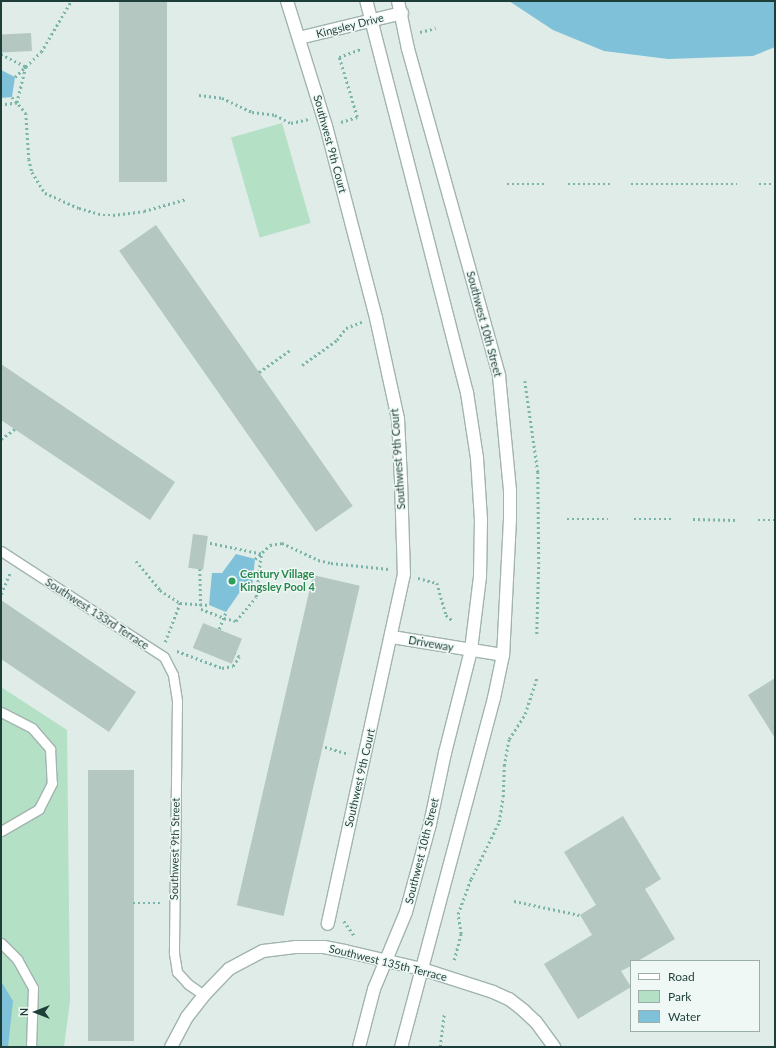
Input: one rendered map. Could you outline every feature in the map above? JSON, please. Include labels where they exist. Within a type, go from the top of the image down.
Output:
[{"type":"street","name":"Southwest 9th Court","points":[[286,1],[324,120],[376,318],[398,419],[399,435],[404,574],[392,638],[328,924]]},
{"type":"street","name":"Southwest 10th Street","points":[[359,1047],[374,989],[387,961],[406,912],[430,824],[445,754],[471,650],[480,577],[481,520],[477,458],[467,393],[366,1]]},
{"type":"street","name":"Southwest 10th Street","points":[[398,1],[402,13],[408,49],[499,376],[510,490],[510,520],[503,655],[494,698],[400,1047]]},
{"type":"street","name":"Kingsley Drive","points":[[299,38],[402,13]]},
{"type":"street","name":"Driveway","points":[[392,638],[471,650]]},
{"type":"street","points":[[471,650],[503,655]]},
{"type":"street","name":"Southwest 135th Terrace","points":[[170,1047],[188,1017],[204,995],[229,970],[263,951],[295,947],[324,948],[345,951],[422,969],[493,992],[509,1000],[536,1022],[554,1047]]},
{"type":"lane","name":"Southwest 133rd Terrace","points":[[1,551],[164,657],[173,675],[176,690]]},
{"type":"lane","name":"Southwest 9th Street","points":[[176,690],[174,953],[177,972],[188,984],[204,995]]},
{"type":"lane","points":[[1,712],[32,728],[50,749],[52,783],[39,809],[1,831]]},
{"type":"lane","points":[[1,943],[17,960],[33,988],[31,1047]]},
{"type":"path","points":[[15,78],[41,52],[71,1]]},
{"type":"path","points":[[420,33],[436,28]]},
{"type":"path","points":[[199,96],[222,98],[252,112],[275,116],[292,123],[357,118],[339,57],[361,50]]},
{"type":"path","points":[[1,54],[26,67]]},
{"type":"path","points":[[17,103],[26,67]]},
{"type":"path","points":[[12,98],[26,113],[29,159],[32,172],[37,183],[45,193],[79,208],[103,215],[144,212],[186,200]]},
{"type":"path","points":[[1,105],[17,103]]},
{"type":"path","points":[[507,184],[546,184]]},
{"type":"path","points":[[568,184],[610,184]]},
{"type":"path","points":[[631,184],[737,184]]},
{"type":"path","points":[[759,184],[775,184]]},
{"type":"path","points":[[302,365],[337,340],[346,328],[376,318]]},
{"type":"path","points":[[259,372],[291,350]]},
{"type":"path","points":[[526,382],[538,472],[539,562],[537,635]]},
{"type":"path","points":[[1,439],[15,429]]},
{"type":"path","points":[[567,519],[608,519]]},
{"type":"path","points":[[634,519],[673,520]]},
{"type":"path","points":[[693,520],[736,520]]},
{"type":"path","points":[[758,520],[775,520]]},
{"type":"path","points":[[254,560],[270,546],[282,543],[318,560],[331,564],[366,566],[395,570]]},
{"type":"path","points":[[208,544],[262,554]]},
{"type":"path","points":[[200,569],[201,609],[236,621],[256,597],[262,554]]},
{"type":"path","points":[[136,561],[160,590],[180,604],[209,605]]},
{"type":"path","points":[[1,594],[12,569],[18,562]]},
{"type":"path","points":[[417,578],[437,583],[446,616],[452,620]]},
{"type":"path","points":[[180,604],[165,646],[222,668],[233,666],[239,657],[235,654]]},
{"type":"path","points":[[219,629],[226,612]]},
{"type":"path","points":[[164,657],[168,648]]},
{"type":"path","points":[[454,960],[461,934],[458,914],[471,879],[499,822],[503,797],[504,766],[509,739],[526,714],[538,677]]},
{"type":"path","points":[[325,747],[364,759]]},
{"type":"path","points":[[514,901],[580,915]]},
{"type":"path","points":[[133,903],[175,903]]},
{"type":"path","points":[[440,1047],[444,1013]]},
{"type":"green space","points":[[282,123],[311,223],[260,238],[231,138]]},
{"type":"green space","points":[[1,687],[67,730],[70,1001],[64,1047],[1,1047]]},
{"type":"water","points":[[509,1],[775,1],[775,47],[753,56],[668,59],[604,51],[553,30]]},
{"type":"water","points":[[1,70],[15,77],[12,97],[1,98]]},
{"type":"water","name":"Century Village Kingsley Pool 4","points":[[236,554],[255,559],[252,588],[242,589],[226,612],[209,605],[212,573],[222,573]]},
{"type":"water","points":[[1,981],[13,1001],[8,1047],[1,1047]]},
{"type":"building","points":[[119,1],[167,1],[167,182],[119,182]]},
{"type":"building","points":[[31,33],[32,51],[2,53],[1,35]]},
{"type":"building","points":[[156,225],[353,506],[316,532],[119,251]]},
{"type":"building","points":[[1,364],[175,482],[150,520],[1,420]]},
{"type":"building","points":[[193,534],[208,536],[203,570],[188,568]]},
{"type":"building","points":[[313,575],[360,586],[284,916],[237,905]]},
{"type":"building","points":[[1,600],[136,692],[109,732],[1,659]]},
{"type":"building","points":[[203,623],[242,639],[232,664],[193,648]]},
{"type":"building","points":[[775,678],[775,738],[748,695]]},
{"type":"building","points":[[88,770],[134,770],[134,1041],[88,1041]]},
{"type":"building","points":[[623,816],[661,879],[645,889],[675,939],[640,960],[630,960],[630,966],[621,971],[630,988],[578,1019],[544,964],[592,935],[580,915],[596,905],[564,852]]},
{"type":"place","name":"Century Village Kingsley Pool 4","points":[[232,581]]}]
